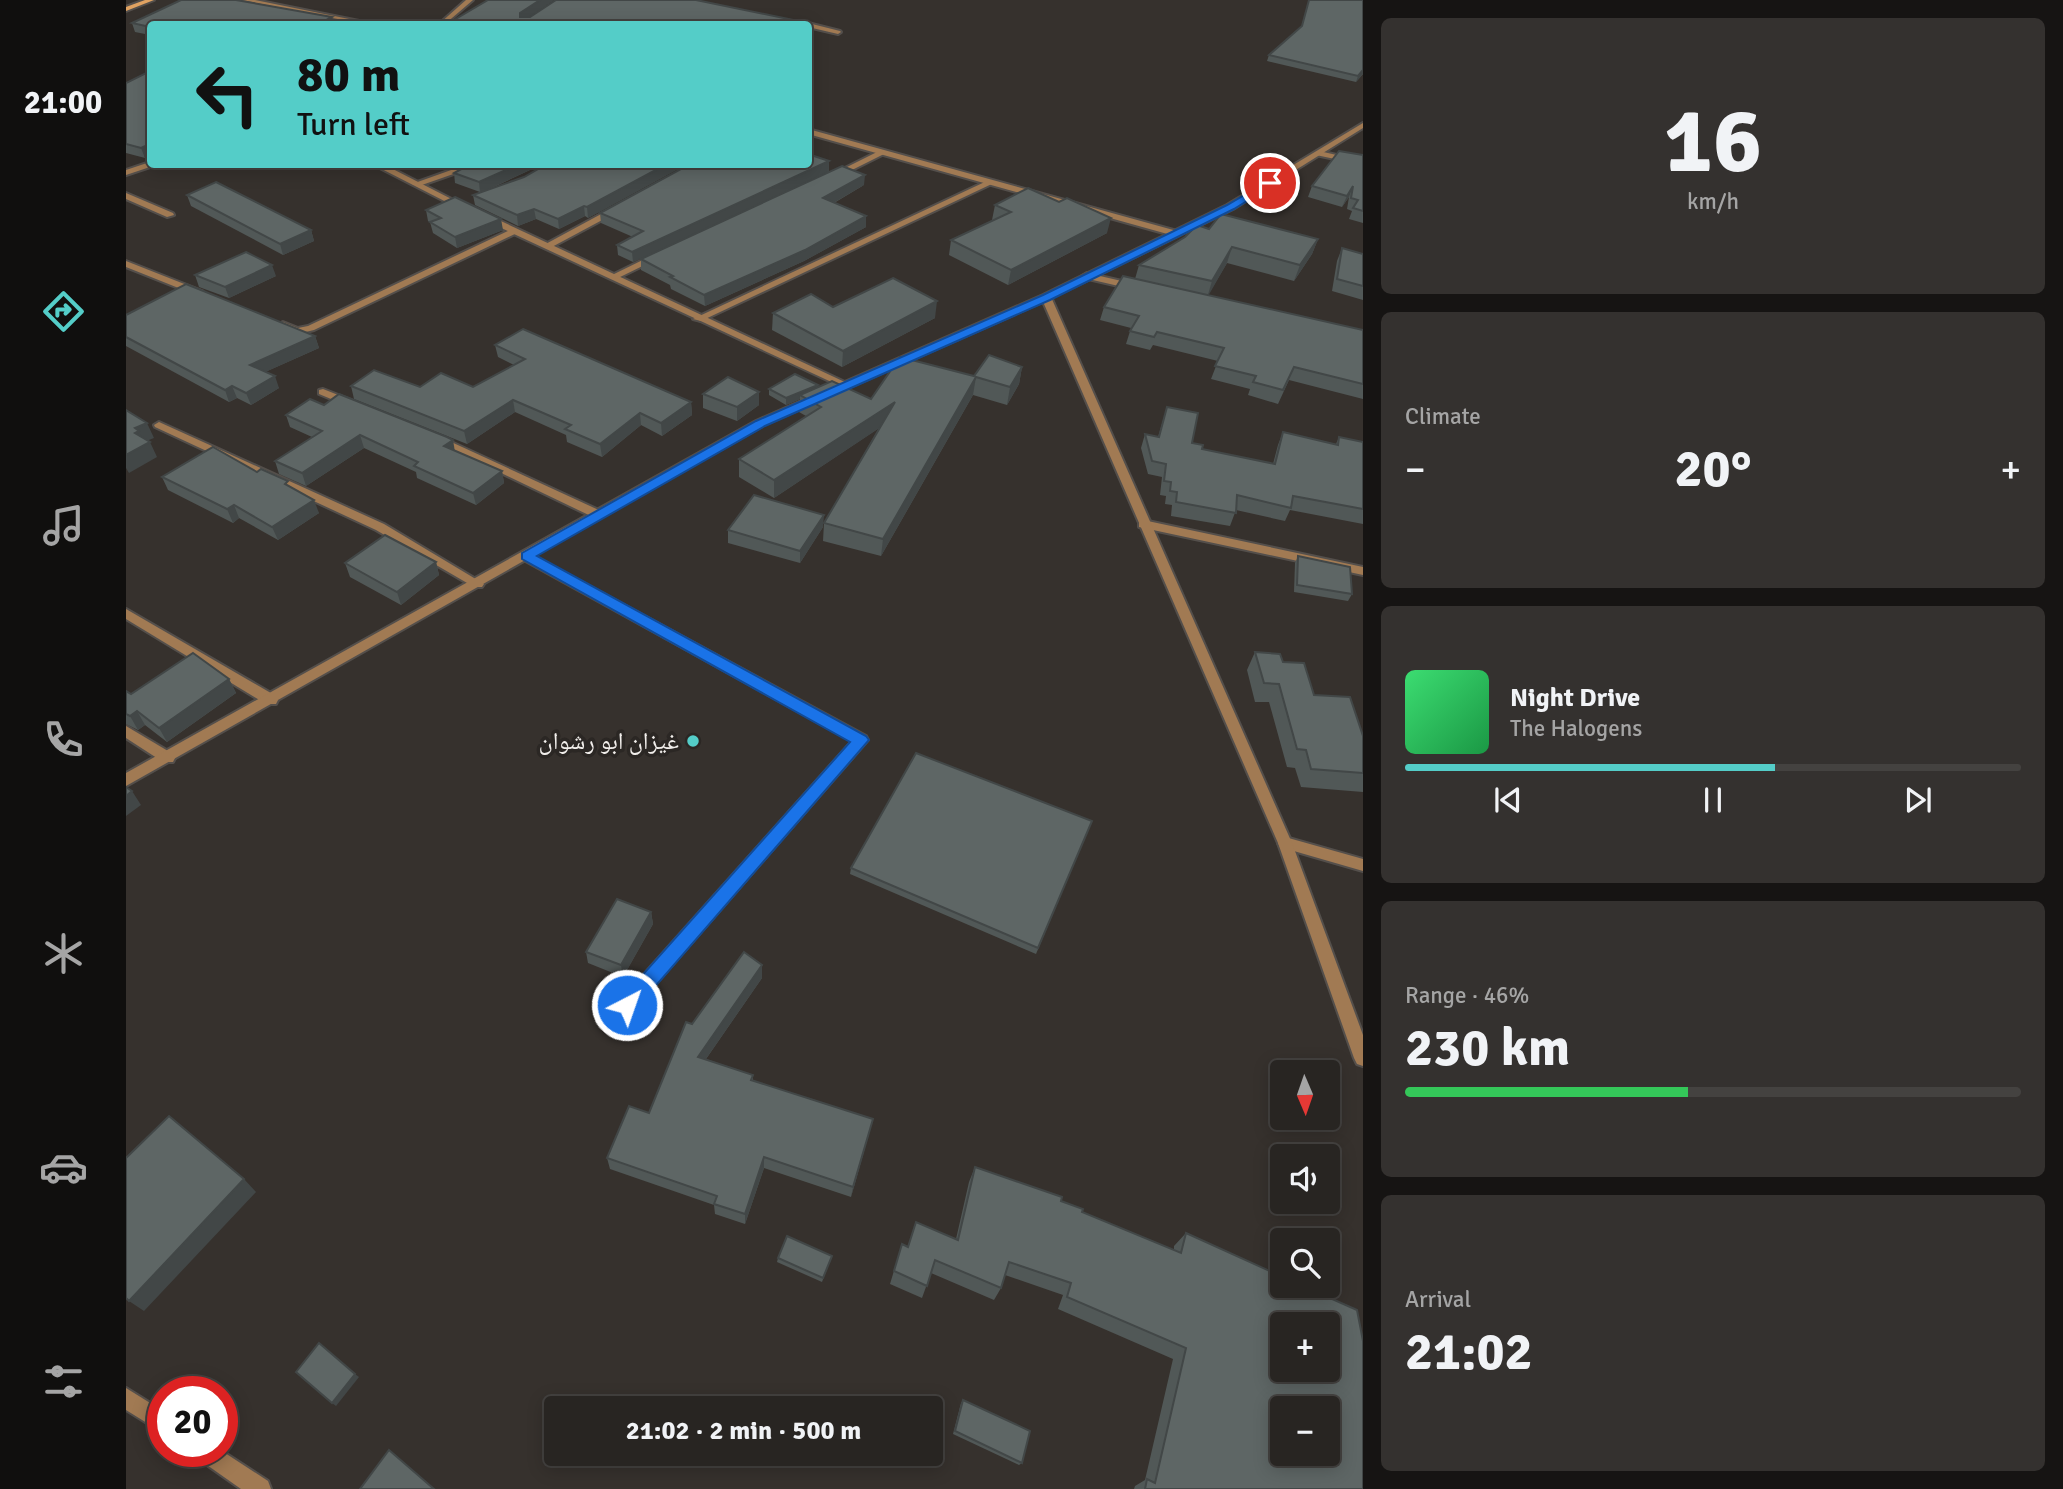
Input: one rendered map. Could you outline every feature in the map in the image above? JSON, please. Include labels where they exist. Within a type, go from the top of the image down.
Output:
[{"type":"main road","points":[[126,9],[151,0]]},
{"type":"street","points":[[245,0],[355,21]]},
{"type":"street","points":[[446,21],[470,0]]},
{"type":"street","points":[[812,26],[838,32]]},
{"type":"street","points":[[126,780],[760,423],[1046,297],[1230,207],[1363,125]]},
{"type":"street","points":[[812,132],[1174,233]]},
{"type":"street","points":[[821,181],[882,153]]},
{"type":"street","points":[[1319,153],[1363,163]]},
{"type":"street","points":[[126,173],[147,165]]},
{"type":"street","points":[[384,168],[459,205],[471,206]]},
{"type":"street","points":[[416,184],[466,168]]},
{"type":"street","points":[[698,318],[992,182]]},
{"type":"street","points":[[126,196],[170,215]]},
{"type":"street","points":[[547,246],[630,202]]},
{"type":"street","points":[[481,216],[844,384]]},
{"type":"street","points":[[272,321],[297,331],[311,327],[514,231]]},
{"type":"street","points":[[612,277],[674,249]]},
{"type":"street","points":[[126,264],[210,297]]},
{"type":"street","points":[[1087,276],[1152,291]]},
{"type":"street","points":[[1046,297],[1143,524],[1285,843],[1363,1058]]},
{"type":"street","points":[[323,392],[359,407]]},
{"type":"street","points":[[159,425],[380,527],[478,584]]},
{"type":"street","points":[[419,431],[599,516]]},
{"type":"street","points":[[1143,524],[1363,571]]},
{"type":"street","points":[[526,556],[861,740],[627,1005]]},
{"type":"street","points":[[126,613],[271,700]]},
{"type":"street","points":[[126,731],[168,758]]},
{"type":"street","points":[[1285,843],[1363,865]]},
{"type":"street","points":[[126,1398],[147,1412]]},
{"type":"street","points":[[228,1467],[260,1489]]},
{"type":"building","points":[[181,0],[236,0],[332,17],[325,21],[147,21],[147,26],[132,23]]},
{"type":"building","points":[[488,0],[540,0],[520,13],[520,17],[530,17],[556,0],[696,0],[798,21],[460,21],[454,20]]},
{"type":"building","points":[[1309,0],[1363,0],[1363,70],[1358,76],[1269,55],[1302,26]]},
{"type":"building","points":[[147,72],[147,145],[141,148],[126,144],[126,83]]},
{"type":"building","points":[[1339,151],[1363,155],[1363,211],[1353,208],[1358,200],[1351,198],[1353,186],[1347,196],[1312,186]]},
{"type":"building","points":[[812,155],[829,161],[632,252],[617,245],[643,231],[600,213],[683,168],[812,168]]},
{"type":"building","points":[[842,166],[865,175],[823,198],[866,216],[805,250],[704,295],[641,259]]},
{"type":"building","points":[[463,168],[510,168],[479,182],[454,173]]},
{"type":"building","points":[[540,168],[660,168],[587,207],[558,219],[534,209],[517,215],[473,195],[524,177]]},
{"type":"building","points":[[216,182],[311,230],[280,244],[187,195]]},
{"type":"building","points":[[1028,188],[1059,202],[1067,198],[1111,218],[1011,270],[951,240],[1011,212],[995,205]]},
{"type":"building","points":[[455,197],[501,219],[455,237],[430,222],[441,218],[426,210]]},
{"type":"building","points":[[1221,214],[1318,239],[1300,265],[1232,247],[1212,281],[1139,265],[1185,237],[1197,225],[1209,229]]},
{"type":"building","points":[[1342,248],[1363,254],[1363,286],[1337,279]]},
{"type":"building","points":[[246,252],[272,265],[225,287],[195,275]]},
{"type":"building","points":[[1123,276],[1363,330],[1363,384],[1294,367],[1283,390],[1253,382],[1256,376],[1215,366],[1224,348],[1157,332],[1154,337],[1130,331],[1139,316],[1104,307]]},
{"type":"building","points":[[893,278],[937,301],[843,351],[773,313],[811,294],[833,307]]},
{"type":"building","points":[[186,284],[315,336],[250,365],[275,376],[246,393],[232,386],[225,390],[126,337],[126,315]]},
{"type":"building","points":[[523,329],[691,402],[661,423],[640,413],[600,444],[565,429],[571,425],[513,400],[464,431],[351,386],[374,370],[420,387],[441,373],[473,387],[525,359],[495,345]]},
{"type":"building","points":[[989,355],[1022,367],[1010,387],[976,377],[883,539],[824,523],[895,402],[774,480],[739,459],[821,407],[800,395],[832,381],[871,399],[900,357],[974,376]]},
{"type":"building","points":[[795,374],[818,385],[786,398],[769,389]]},
{"type":"building","points":[[728,377],[759,392],[737,407],[703,394]]},
{"type":"building","points":[[339,394],[447,437],[453,440],[444,446],[502,471],[473,493],[414,466],[418,462],[360,435],[302,473],[275,461],[322,431],[286,415],[310,399],[324,405]]},
{"type":"building","points":[[1167,407],[1198,413],[1192,443],[1203,445],[1202,449],[1275,464],[1283,432],[1338,445],[1339,437],[1363,442],[1363,509],[1293,496],[1291,508],[1237,495],[1236,513],[1176,502],[1177,492],[1170,491],[1171,482],[1164,481],[1166,464],[1152,461],[1145,434],[1159,437]]},
{"type":"building","points":[[126,410],[147,423],[135,428],[139,431],[135,433],[150,442],[126,455]]},
{"type":"building","points":[[213,447],[257,472],[261,469],[288,481],[285,484],[314,500],[272,527],[234,505],[227,509],[162,477]]},
{"type":"building","points":[[754,495],[824,515],[800,551],[728,530]]},
{"type":"building","points":[[385,535],[436,562],[397,592],[345,563]]},
{"type":"building","points":[[1298,556],[1350,567],[1352,594],[1297,585]]},
{"type":"building","points":[[1255,652],[1280,654],[1283,662],[1304,663],[1314,695],[1350,697],[1363,736],[1363,773],[1311,769],[1306,750],[1297,749],[1279,684],[1264,683]]},
{"type":"building","points":[[193,653],[229,679],[159,728],[137,711],[130,716],[126,714],[126,691],[131,694]]},
{"type":"building","points":[[916,753],[1092,821],[1038,948],[851,868]]},
{"type":"building","points":[[617,899],[651,912],[621,965],[586,952]]},
{"type":"building","points":[[744,952],[762,965],[698,1057],[753,1075],[751,1080],[873,1119],[853,1187],[764,1157],[745,1214],[714,1204],[717,1196],[607,1158],[629,1106],[649,1113],[686,1022],[692,1024]]},
{"type":"building","points":[[169,1116],[244,1179],[129,1301],[126,1298],[126,1158]]},
{"type":"building","points":[[975,1167],[1062,1197],[1061,1201],[1083,1209],[1082,1212],[1181,1253],[1186,1233],[1270,1271],[1270,1298],[1330,1298],[1357,1310],[1363,1341],[1363,1489],[1145,1489],[1147,1479],[1155,1483],[1186,1348],[1067,1297],[1071,1283],[1009,1262],[1001,1288],[935,1260],[927,1286],[894,1271],[902,1244],[908,1247],[916,1222],[958,1240]]},
{"type":"building","points":[[787,1236],[832,1256],[823,1278],[778,1258]]},
{"type":"building","points":[[319,1343],[355,1374],[332,1403],[296,1372]]},
{"type":"building","points":[[963,1400],[1030,1431],[1022,1463],[955,1431]]},
{"type":"building","points":[[389,1450],[434,1489],[360,1489]]},
{"type":"place","name":"غيزان ابو رشوان","points":[[693,741]]},
{"type":"route","points":[[627,1005],[861,740],[526,556],[760,423],[1046,297],[1230,207],[1270,183]]}]
